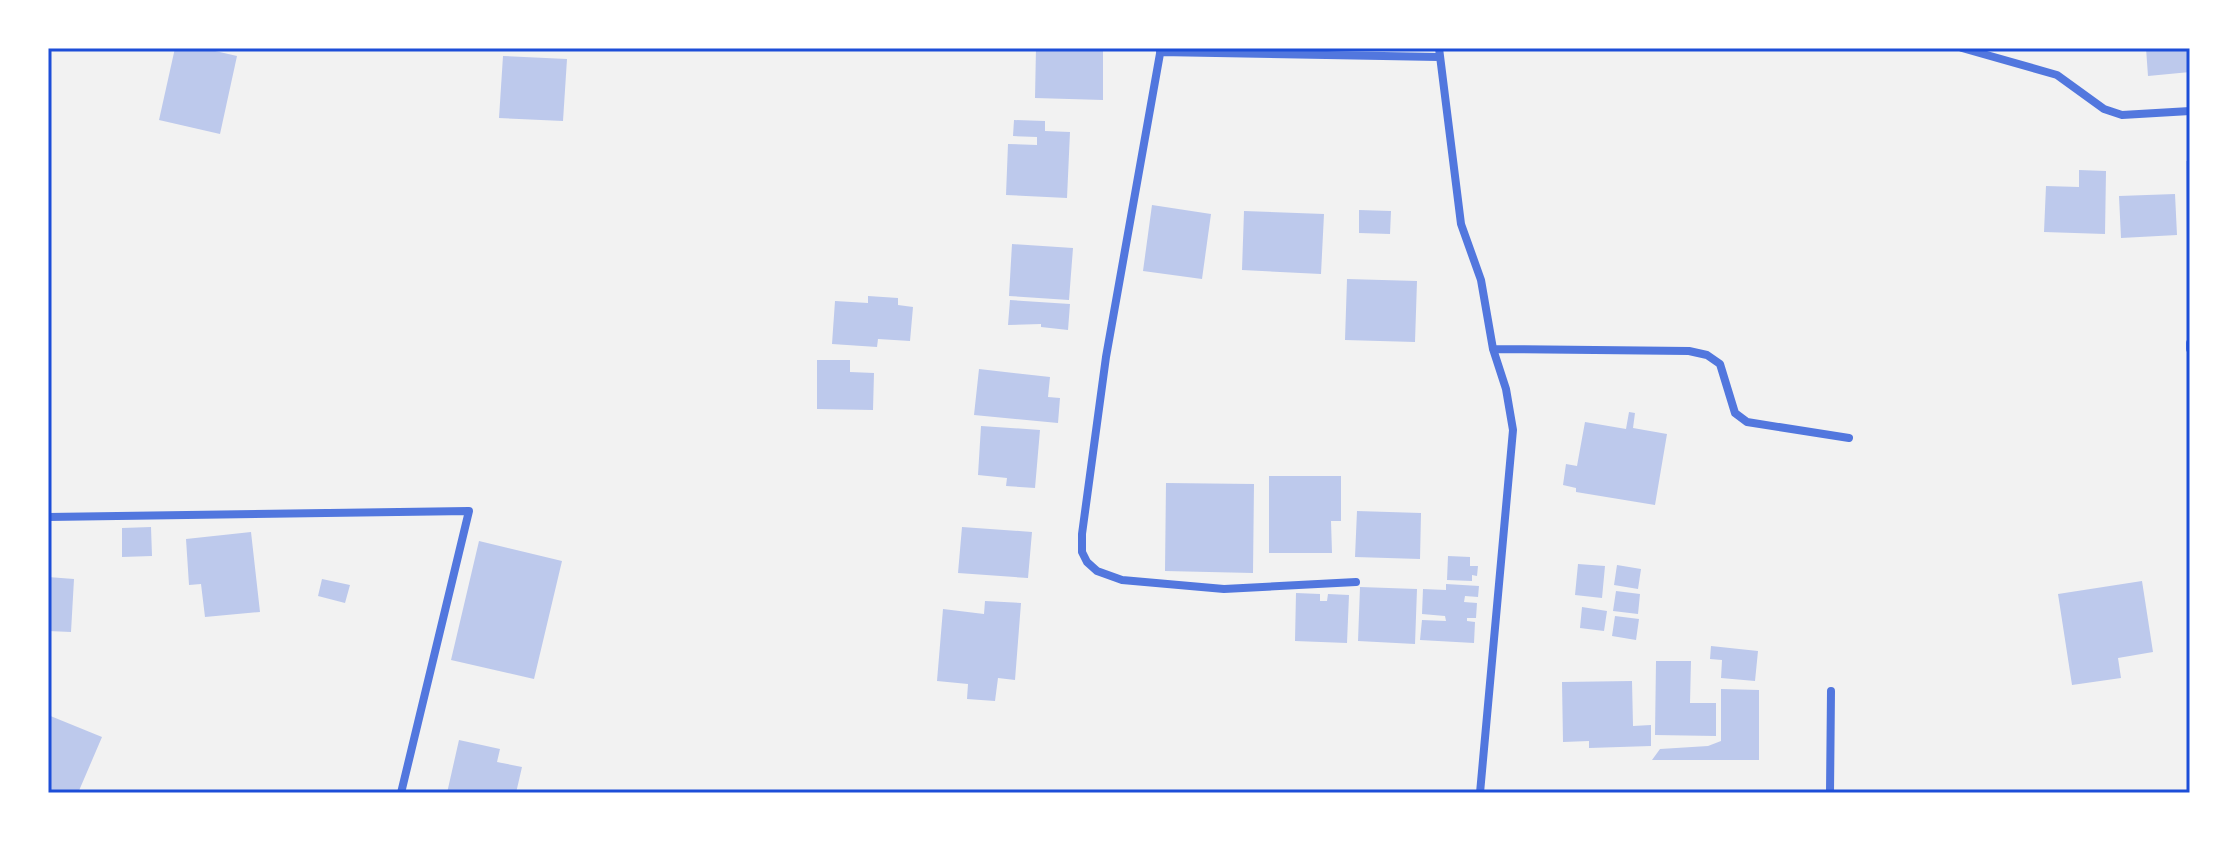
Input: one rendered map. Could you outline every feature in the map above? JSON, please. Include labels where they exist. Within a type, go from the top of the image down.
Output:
[{"type":"street","points":[[1962,48],[2057,75],[2104,109],[2122,115],[2190,111]]},
{"type":"street","points":[[1356,582],[1224,589],[1122,580],[1097,571],[1082,552],[1106,357],[1160,50],[1439,53],[1461,224],[1481,280],[1493,349],[1506,389],[1513,430],[1480,793]]},
{"type":"street","points":[[2190,343],[2190,349]]},
{"type":"street","points":[[1493,349],[1689,351],[1707,355],[1720,364],[1735,413],[1747,422],[1849,438]]},
{"type":"street","points":[[48,517],[469,511],[401,793]]},
{"type":"street","points":[[1830,793],[1831,691]]},
{"type":"building","points":[[175,48],[202,48],[237,56],[220,134],[159,120]]},
{"type":"building","points":[[1036,48],[1103,48],[1103,100],[1035,98]]},
{"type":"building","points":[[2146,48],[2190,48],[2190,72],[2148,76]]},
{"type":"building","points":[[503,56],[567,59],[563,121],[499,118]]},
{"type":"building","points":[[1014,120],[1045,121],[1045,131],[1070,132],[1067,198],[1006,195],[1008,144],[1037,145],[1037,137],[1013,136]]},
{"type":"building","points":[[2186,161],[2190,161],[2190,241],[2187,241]]},
{"type":"building","points":[[2079,170],[2106,171],[2105,234],[2044,232],[2046,186],[2079,187]]},
{"type":"building","points":[[2175,194],[2177,235],[2121,238],[2119,196]]},
{"type":"building","points":[[1152,205],[1211,214],[1202,279],[1143,271]]},
{"type":"building","points":[[1359,210],[1391,211],[1390,234],[1359,233]]},
{"type":"building","points":[[1244,211],[1324,214],[1321,274],[1242,270]]},
{"type":"building","points":[[1012,244],[1073,248],[1069,300],[1009,296]]},
{"type":"building","points":[[1347,279],[1417,281],[1415,342],[1345,340]]},
{"type":"building","points":[[868,296],[898,298],[898,305],[913,307],[910,341],[878,339],[877,347],[832,344],[835,301],[868,303]]},
{"type":"building","points":[[1010,300],[1070,304],[1068,330],[1041,327],[1041,324],[1008,325]]},
{"type":"building","points":[[817,360],[850,360],[850,372],[874,373],[873,410],[817,409]]},
{"type":"building","points":[[979,369],[1050,377],[1048,397],[1060,398],[1058,423],[974,415]]},
{"type":"building","points":[[1629,412],[1635,413],[1633,428],[1667,434],[1655,505],[1576,492],[1576,488],[1563,485],[1566,464],[1577,466],[1585,422],[1626,429]]},
{"type":"building","points":[[981,426],[1040,430],[1035,488],[1006,486],[1007,478],[978,475]]},
{"type":"building","points":[[1269,476],[1341,476],[1341,521],[1331,521],[1332,553],[1269,553]]},
{"type":"building","points":[[1166,483],[1254,484],[1253,573],[1165,571]]},
{"type":"building","points":[[1357,511],[1421,513],[1420,559],[1355,557]]},
{"type":"building","points":[[151,527],[152,556],[122,557],[122,528]]},
{"type":"building","points":[[962,527],[1032,532],[1028,578],[958,573]]},
{"type":"building","points":[[251,532],[260,612],[205,617],[201,584],[189,585],[186,539]]},
{"type":"building","points":[[479,541],[562,561],[534,679],[451,660]]},
{"type":"building","points":[[1448,556],[1470,557],[1470,566],[1478,566],[1477,576],[1472,575],[1472,581],[1447,580]]},
{"type":"building","points":[[1578,564],[1605,566],[1602,598],[1575,595]]},
{"type":"building","points":[[1617,565],[1641,569],[1638,589],[1614,585]]},
{"type":"building","points":[[48,577],[74,579],[71,632],[48,631]]},
{"type":"building","points":[[322,579],[350,585],[345,603],[318,596]]},
{"type":"building","points":[[2142,581],[2153,652],[2118,658],[2121,678],[2072,685],[2058,594]]},
{"type":"building","points":[[1446,584],[1479,586],[1478,597],[1465,596],[1464,602],[1477,603],[1476,618],[1467,618],[1467,621],[1475,622],[1474,643],[1420,640],[1422,620],[1446,621],[1445,616],[1422,614],[1423,589],[1446,590]]},
{"type":"building","points":[[1360,587],[1417,589],[1415,644],[1358,641]]},
{"type":"building","points":[[1616,591],[1640,594],[1638,614],[1613,611]]},
{"type":"building","points":[[1296,593],[1320,594],[1320,601],[1327,601],[1328,594],[1349,595],[1347,643],[1295,641]]},
{"type":"building","points":[[985,601],[1021,603],[1015,680],[998,678],[995,701],[967,699],[968,684],[937,681],[943,609],[984,614]]},
{"type":"building","points":[[1582,607],[1607,611],[1604,631],[1580,628]]},
{"type":"building","points":[[1615,616],[1639,619],[1636,640],[1612,636]]},
{"type":"building","points":[[1711,646],[1758,651],[1755,681],[1721,678],[1722,660],[1710,659]]},
{"type":"building","points":[[1656,661],[1691,661],[1690,703],[1716,703],[1716,736],[1655,735]]},
{"type":"building","points":[[1632,681],[1633,726],[1651,725],[1651,746],[1589,748],[1589,741],[1563,742],[1562,682]]},
{"type":"building","points":[[1721,689],[1759,690],[1759,760],[1652,760],[1660,749],[1708,746],[1721,741]]},
{"type":"building","points":[[48,715],[102,737],[78,793],[48,790]]},
{"type":"building","points":[[459,740],[500,749],[497,762],[522,767],[516,793],[447,793]]}]
